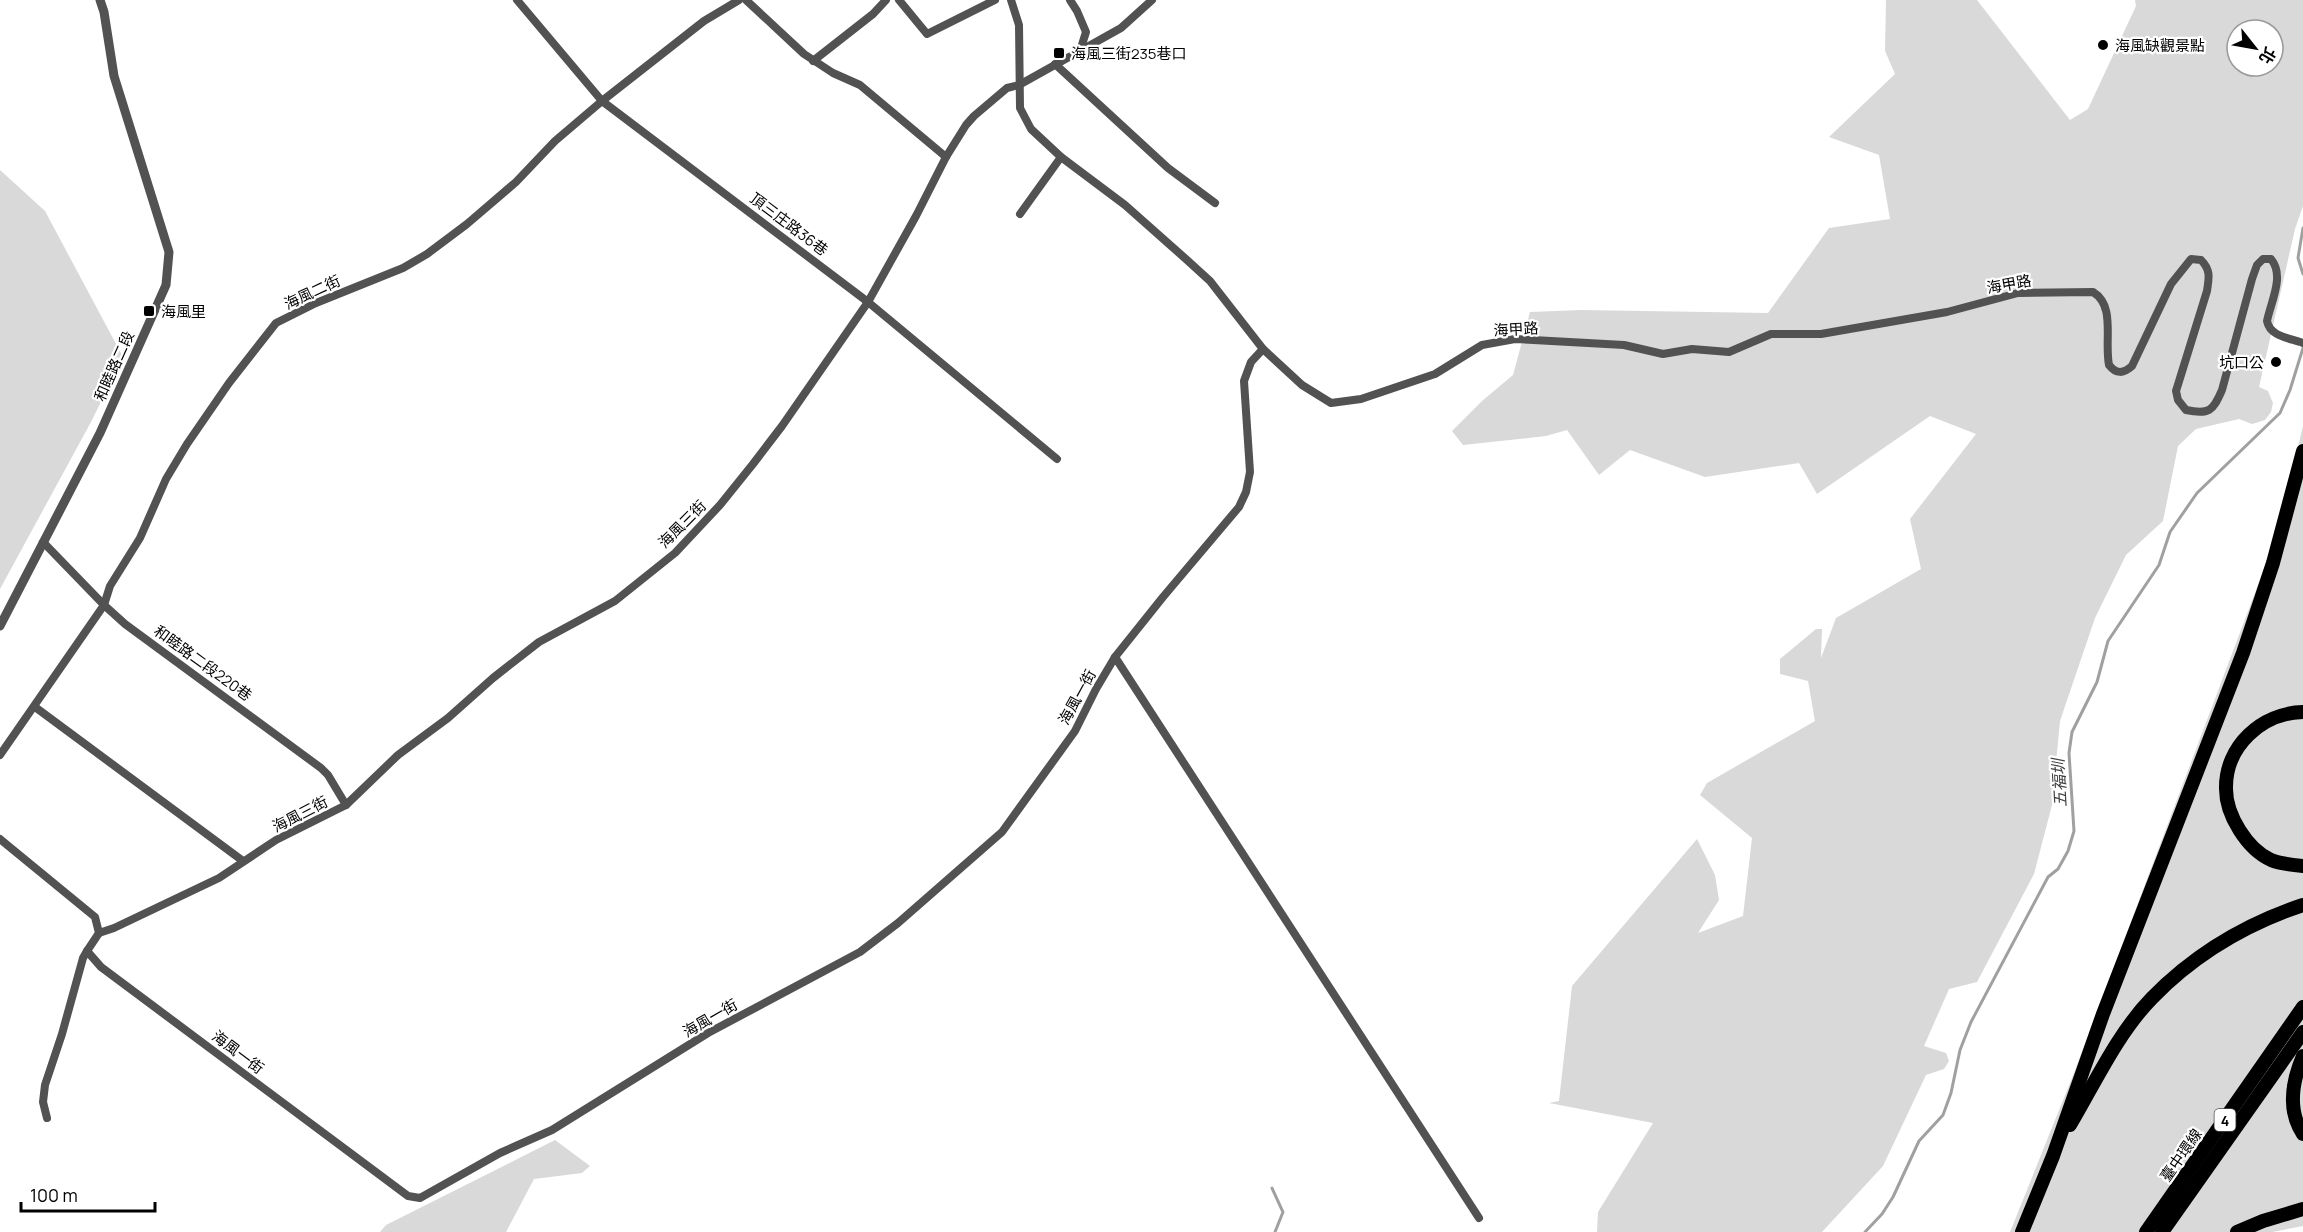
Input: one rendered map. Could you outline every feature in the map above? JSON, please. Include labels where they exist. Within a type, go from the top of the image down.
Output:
[{"type":"highway","points":[[2022,1232],[2053,1156],[2103,1014],[2242,653],[2272,562],[2303,451]]},
{"type":"highway","points":[[2303,712],[2280,716],[2259,725],[2252,732],[2236,751],[2232,760],[2226,792],[2230,811],[2252,845],[2270,859],[2303,866]]},
{"type":"highway","points":[[2053,1156],[2124,1033],[2151,999],[2192,963],[2235,933],[2303,905]]},
{"type":"highway","name":"臺中環線","points":[[2146,1232],[2303,1007]]},
{"type":"highway","name":"臺中環線","points":[[2162,1232],[2303,1032]]},
{"type":"highway","points":[[2303,1056],[2294,1079],[2293,1111],[2303,1134]]},
{"type":"highway","points":[[2237,1232],[2272,1217],[2303,1209]]},
{"type":"street","name":"和睦路二段","points":[[0,626],[100,433],[166,285],[169,252],[114,76],[100,0]]},
{"type":"street","name":"頂三庄路36巷","points":[[517,0],[602,101],[868,302],[1057,459]]},
{"type":"street","name":"海風二街","points":[[0,755],[104,605],[110,586],[140,538],[166,479],[187,444],[229,383],[276,323],[316,303],[403,268],[427,254],[468,224],[516,182],[555,141],[602,101],[704,21],[740,0]]},
{"type":"street","points":[[746,0],[813,61],[860,85],[946,157]]},
{"type":"street","points":[[813,61],[873,14],[886,0]]},
{"type":"street","points":[[899,0],[927,34],[995,0]]},
{"type":"street","points":[[1011,0],[1019,25],[1020,108],[1031,129],[1061,157],[1125,205],[1210,281],[1263,349]]},
{"type":"street","points":[[1070,0],[1086,32],[1080,51]]},
{"type":"street","name":"海風三街","points":[[99,933],[219,878],[276,840],[346,805],[398,755],[448,718],[530,649],[615,601],[675,553],[720,505],[767,446],[868,302],[946,157],[974,116],[1007,88],[1019,85],[1121,28],[1152,0]]},
{"type":"street","points":[[1055,64],[1168,168],[1215,203]]},
{"type":"street","points":[[1020,214],[1061,157]]},
{"type":"street","name":"海甲路","points":[[1263,349],[1302,385],[1330,403],[1372,396],[1434,374],[1482,345],[1515,339],[1624,345],[1663,354],[1692,349],[1729,352],[1771,334],[1821,334],[1947,312],[2018,293],[2076,291],[2093,292],[2102,297],[2107,308],[2109,364],[2113,370],[2120,373],[2132,366],[2172,284],[2183,268],[2191,260],[2201,260],[2208,267],[2207,291],[2176,391],[2178,400],[2186,410],[2201,414],[2212,409],[2222,390],[2252,279],[2263,259],[2271,259],[2277,266],[2277,277],[2267,321],[2268,328],[2274,333],[2303,343]]},
{"type":"street","name":"海風一街","points":[[87,951],[101,968],[408,1196],[420,1198],[500,1153],[552,1130],[708,1033],[860,952],[898,923],[1002,832],[1075,731],[1115,657],[1162,597],[1239,507],[1246,492],[1250,472],[1245,381],[1251,362],[1263,349]]},
{"type":"street","name":"和睦路二段220巷","points":[[43,542],[125,624],[321,768],[328,775],[346,805]]},
{"type":"street","points":[[1115,657],[1479,1218]]},
{"type":"street","points":[[35,707],[243,861]]},
{"type":"street","points":[[0,839],[95,916],[99,933],[83,958],[45,1085],[43,1102],[47,1118]]},
{"type":"shaded area","points":[[1886,0],[1977,0],[2070,120],[2088,109],[2136,6],[2135,0],[2303,0],[2303,206],[2295,229],[2259,387],[2268,391],[2273,403],[2271,412],[2265,420],[2252,424],[2239,419],[2196,429],[2178,446],[2163,521],[2126,555],[2095,618],[2060,721],[2052,805],[2034,874],[1977,982],[1949,989],[1924,1046],[1946,1053],[1949,1061],[1944,1069],[1926,1075],[1883,1166],[1822,1232],[1597,1232],[1598,1212],[1653,1123],[1549,1103],[1559,1101],[1572,986],[1697,839],[1715,875],[1719,900],[1698,933],[1743,916],[1752,838],[1700,795],[1707,783],[1815,721],[1808,681],[1780,674],[1780,659],[1816,629],[1822,629],[1821,658],[1836,618],[1921,569],[1910,519],[1976,434],[1930,416],[1817,494],[1799,463],[1705,477],[1630,450],[1599,475],[1567,430],[1546,436],[1463,445],[1452,431],[1482,401],[1513,375],[1530,312],[1581,310],[1768,313],[1829,228],[1890,219],[1879,155],[1829,137],[1895,74],[1885,51]]},
{"type":"shaded area","points":[[0,170],[45,211],[123,357],[91,422],[0,589]]},
{"type":"shaded area","points":[[2303,426],[2303,1226],[2272,1232],[2010,1232],[2072,1078],[2276,537]]},
{"type":"shaded area","points":[[555,1140],[590,1166],[582,1173],[534,1179],[506,1232],[380,1232],[386,1225]]},
{"type":"waterway","name":"五福圳","points":[[2303,228],[2298,258],[2303,274]]},
{"type":"waterway","name":"五福圳","points":[[1865,1232],[1882,1214],[1893,1197],[1919,1141],[1943,1115],[1951,1093],[1960,1050],[1971,1022],[2048,877],[2058,869],[2068,851],[2074,831],[2069,753],[2072,732],[2097,682],[2108,641],[2159,565],[2170,532],[2197,493],[2280,413],[2303,348]]},
{"type":"waterway","points":[[1272,1188],[1283,1212],[1275,1232]]},
{"type":"place","name":"海風缺觀景點","points":[[2103,45]]},
{"type":"place","name":"海風三街235巷口","points":[[1059,53]]},
{"type":"place","name":"海風里","points":[[149,311]]},
{"type":"place","name":"坑口公","points":[[2276,362]]}]
